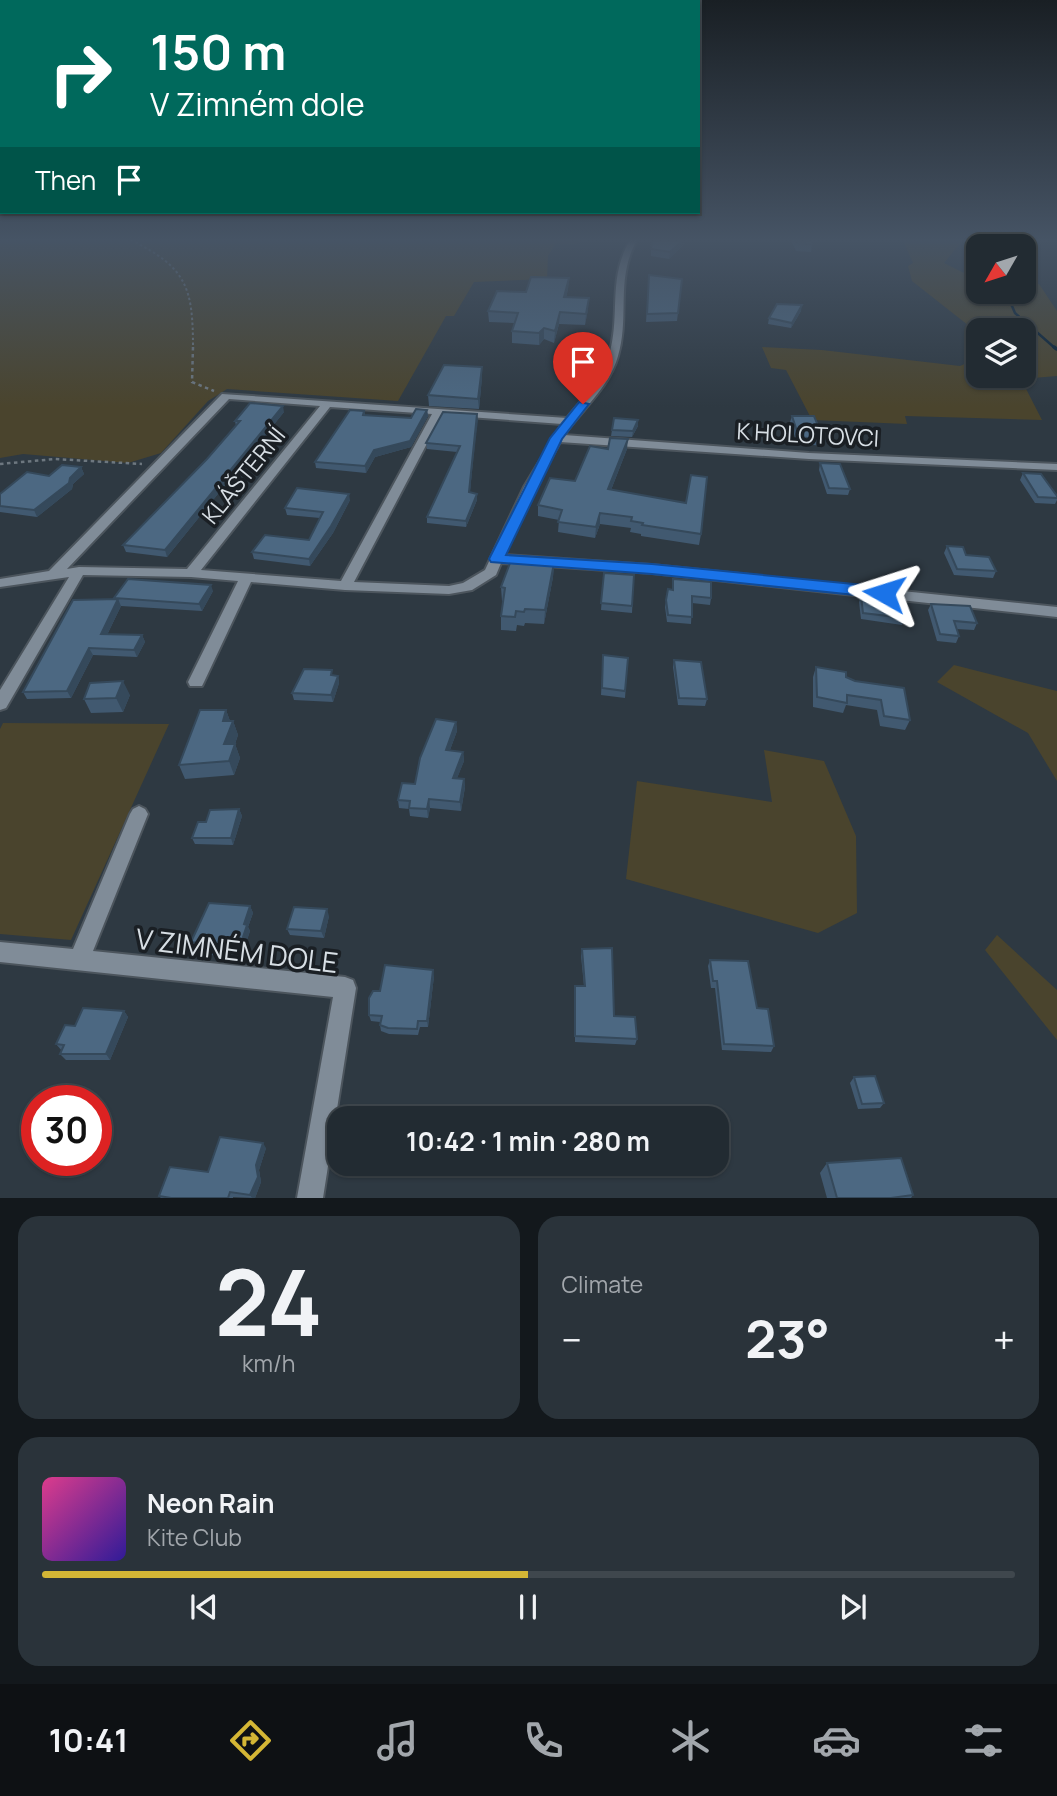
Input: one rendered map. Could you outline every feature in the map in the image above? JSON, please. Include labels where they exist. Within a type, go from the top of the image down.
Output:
[{"type":"street","points":[[0,583],[79,571],[191,573],[345,586],[449,590],[467,587],[491,572],[556,438],[608,370],[618,340],[618,296]]},
{"type":"street","points":[[52,576],[226,396],[570,421]]},
{"type":"street","name":"KLÁŠTERNÍ","points":[[191,573],[328,403]]},
{"type":"street","points":[[345,586],[438,412]]},
{"type":"street","name":"K HOLOTOVCI","points":[[556,438],[809,456],[1057,467]]},
{"type":"street","points":[[496,559],[665,570],[1057,612]]},
{"type":"street","points":[[1,702],[79,571]]},
{"type":"street","points":[[196,682],[246,579]]},
{"type":"street","points":[[79,961],[139,814]]},
{"type":"street","name":"V ZIMNÉM DOLE","points":[[0,952],[345,988],[310,1198]]},
{"type":"path","points":[[185,296],[193,335],[191,382],[226,396]]},
{"type":"path","points":[[0,464],[55,459],[158,467]]},
{"type":"shaded area","points":[[0,296],[466,296],[454,316],[446,316],[398,401],[227,389],[208,401],[161,453],[128,463],[23,454],[0,458]]},
{"type":"shaded area","points":[[931,296],[966,296],[966,304],[1036,304],[1036,296],[1047,296],[1057,311],[1057,376],[1036,378],[1036,318],[966,318],[966,324]]},
{"type":"shaded area","points":[[762,347],[822,350],[960,366],[966,363],[966,388],[1026,388],[1042,420],[905,416],[907,424],[812,420],[786,370],[771,368]]},
{"type":"shaded area","points":[[954,665],[1057,691],[1057,781],[1028,733],[937,682]]},
{"type":"shaded area","points":[[3,723],[169,724],[71,940],[0,934],[0,729]]},
{"type":"shaded area","points":[[764,750],[824,761],[856,836],[857,913],[818,933],[626,879],[637,781],[772,802]]},
{"type":"shaded area","points":[[997,935],[1057,990],[1057,1040],[985,950]]},
{"type":"building","points":[[495,296],[589,298],[586,314],[560,312],[555,331],[544,328],[539,333],[512,331],[518,313],[488,311]]},
{"type":"building","points":[[648,296],[680,296],[678,313],[647,314]]},
{"type":"building","points":[[777,304],[802,305],[792,323],[769,318]]},
{"type":"building","points":[[444,365],[482,367],[478,399],[428,395]]},
{"type":"building","points":[[250,403],[283,406],[165,550],[123,545],[207,459],[240,421],[235,421]]},
{"type":"building","points":[[416,409],[427,410],[410,441],[374,450],[365,466],[315,462],[350,410],[364,411],[363,415],[411,418]]},
{"type":"building","points":[[443,412],[477,414],[469,492],[477,494],[466,521],[427,517],[460,446],[426,443]]},
{"type":"building","points":[[792,416],[814,416],[824,440],[799,437]]},
{"type":"building","points":[[614,418],[638,420],[633,431],[612,430]]},
{"type":"building","points":[[610,438],[628,439],[608,489],[686,503],[691,475],[707,477],[701,534],[642,525],[643,523],[631,521],[632,517],[600,513],[596,527],[558,522],[562,510],[538,505],[550,478],[575,481],[590,446],[608,449]]},
{"type":"building","points":[[820,463],[840,464],[850,489],[829,488]]},
{"type":"building","points":[[62,465],[81,467],[70,478],[69,483],[34,510],[0,506],[0,494],[27,472],[49,476]]},
{"type":"building","points":[[1023,473],[1041,474],[1057,498],[1038,497]]},
{"type":"building","points":[[297,488],[349,494],[309,559],[252,552],[265,535],[309,540],[323,512],[285,508]]},
{"type":"building","points":[[947,546],[963,547],[966,555],[989,557],[996,571],[957,569]]},
{"type":"building","points":[[516,560],[554,563],[545,610],[525,609],[524,612],[516,611],[515,617],[501,616],[505,588],[501,587],[510,563]]},
{"type":"building","points":[[604,573],[634,575],[632,606],[601,603]]},
{"type":"building","points":[[128,579],[211,585],[199,604],[114,598]]},
{"type":"building","points":[[673,579],[711,582],[711,598],[692,596],[692,617],[668,615],[666,600],[668,589],[673,590]]},
{"type":"building","points":[[861,596],[902,601],[905,618],[863,613]]},
{"type":"building","points":[[118,599],[101,634],[142,635],[134,650],[89,648],[67,691],[23,692],[73,600]]},
{"type":"building","points":[[931,604],[970,606],[977,623],[954,621],[959,636],[940,634]]},
{"type":"building","points":[[603,655],[628,658],[625,691],[602,688]]},
{"type":"building","points":[[674,660],[701,662],[707,699],[679,698]]},
{"type":"building","points":[[816,667],[846,672],[846,677],[855,681],[904,688],[910,720],[884,716],[881,700],[847,695],[847,703],[817,697]]},
{"type":"building","points":[[304,669],[332,670],[331,675],[338,676],[331,695],[292,693]]},
{"type":"building","points":[[123,681],[116,698],[84,699],[90,683]]},
{"type":"building","points":[[200,710],[226,710],[223,721],[233,721],[224,744],[235,744],[229,761],[179,765]]},
{"type":"building","points":[[436,719],[456,722],[446,750],[463,752],[453,778],[464,779],[460,802],[429,799],[427,809],[409,808],[410,801],[398,800],[402,783],[415,784],[420,758]]},
{"type":"building","points":[[239,809],[231,838],[192,838],[198,822],[206,822],[210,810]]},
{"type":"building","points":[[209,903],[250,906],[240,946],[222,945],[221,950],[206,949],[207,944],[191,942]]},
{"type":"building","points":[[294,907],[327,909],[321,931],[287,929]]},
{"type":"building","points":[[612,948],[614,1016],[635,1017],[637,1039],[575,1036],[575,986],[585,986],[582,949]]},
{"type":"building","points":[[710,960],[748,961],[757,1008],[768,1009],[774,1046],[724,1044],[717,981],[713,981]]},
{"type":"building","points":[[385,965],[433,970],[427,1021],[418,1021],[417,1029],[388,1028],[380,1025],[382,1016],[369,1015],[369,998],[373,991],[380,991]]},
{"type":"building","points":[[83,1008],[124,1011],[106,1054],[60,1054],[64,1045],[56,1044],[65,1025],[75,1026]]},
{"type":"building","points":[[875,1076],[884,1103],[862,1104],[854,1077]]},
{"type":"building","points":[[220,1137],[263,1143],[256,1165],[258,1177],[250,1195],[230,1192],[228,1198],[159,1196],[170,1167],[208,1172]]},
{"type":"building","points":[[901,1158],[913,1195],[891,1198],[837,1198],[827,1163]]},
{"type":"waterway","points":[[1011,304],[1015,313],[1056,349]]},
{"type":"route","points":[[583,404],[556,438],[496,559],[652,569],[884,593]]}]
